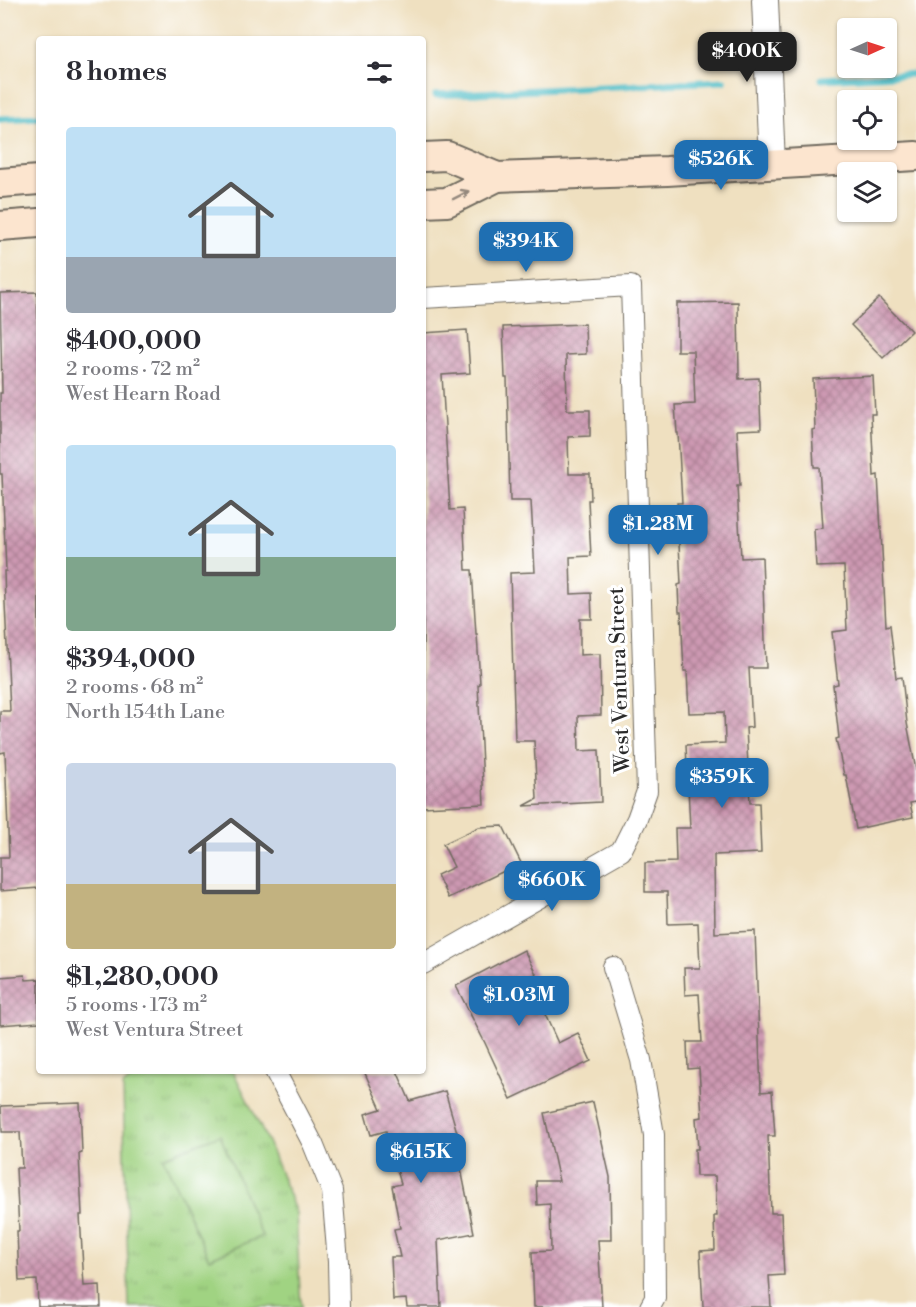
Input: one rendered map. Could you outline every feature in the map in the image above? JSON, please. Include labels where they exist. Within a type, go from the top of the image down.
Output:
[{"type":"main road","points":[[426,158],[447,156],[497,177]]},
{"type":"main road","points":[[426,204],[447,202],[497,177],[667,171],[916,156]]},
{"type":"main road","points":[[0,183],[36,180]]},
{"type":"main road","points":[[0,225],[36,223]]},
{"type":"street","points":[[765,0],[772,164]]},
{"type":"street","name":"West Ventura Street","points":[[426,298],[631,286],[647,791],[638,819],[621,851],[426,955]]},
{"type":"street","points":[[613,968],[641,1060],[654,1136],[655,1298],[650,1307]]},
{"type":"street","points":[[277,1074],[313,1143],[332,1191],[339,1262],[339,1307]]},
{"type":"green space","points":[[135,1074],[234,1074],[269,1144],[296,1213],[302,1307],[129,1307],[123,1086]]},
{"type":"green space","points":[[220,1135],[262,1236],[209,1259],[163,1157]]},
{"type":"building","points":[[36,292],[36,888],[0,891],[0,857],[9,857],[5,752],[0,753],[0,711],[10,711],[2,474],[0,474],[0,393],[2,393],[0,293]]},
{"type":"building","points":[[879,298],[911,331],[883,358],[851,325]]},
{"type":"building","points":[[738,302],[739,379],[759,378],[761,429],[737,430],[740,486],[737,486],[741,558],[762,557],[766,668],[749,668],[752,727],[746,728],[750,803],[759,803],[761,853],[714,855],[715,933],[755,931],[761,1092],[772,1091],[775,1136],[768,1136],[771,1213],[781,1213],[784,1275],[769,1276],[771,1307],[703,1307],[700,1251],[715,1250],[714,1216],[717,1216],[715,1176],[696,1176],[695,1149],[698,1149],[696,1118],[702,1117],[699,1068],[688,1069],[687,1042],[702,1042],[699,994],[685,995],[684,968],[700,968],[698,923],[668,924],[667,892],[645,892],[645,863],[676,862],[675,828],[690,828],[686,745],[725,743],[724,712],[689,713],[687,671],[684,671],[681,612],[679,612],[678,585],[681,584],[677,503],[682,503],[675,405],[695,404],[693,351],[677,351],[677,303]]},
{"type":"building","points":[[585,324],[586,354],[566,355],[567,410],[590,410],[590,436],[568,437],[569,474],[590,474],[591,500],[588,500],[591,556],[570,557],[571,594],[591,593],[592,619],[580,619],[580,655],[600,654],[601,715],[578,716],[579,751],[599,750],[601,802],[524,806],[537,799],[534,741],[515,741],[510,573],[535,572],[531,501],[510,501],[507,378],[505,378],[503,327]]},
{"type":"building","points":[[467,330],[470,373],[442,375],[450,510],[463,509],[466,570],[472,570],[480,684],[478,685],[484,804],[426,807],[426,333]]},
{"type":"building","points":[[873,376],[875,414],[871,414],[874,476],[878,475],[886,626],[890,625],[896,678],[902,677],[907,723],[916,770],[916,802],[910,803],[913,817],[856,829],[846,775],[844,775],[836,739],[839,738],[833,685],[838,684],[832,632],[847,630],[844,566],[816,567],[814,529],[823,528],[819,467],[814,467],[813,379]]},
{"type":"building","points":[[503,826],[521,863],[448,898],[437,875],[454,867],[443,844],[479,827]]},
{"type":"building","points":[[524,950],[536,974],[528,978],[558,1043],[578,1033],[591,1061],[511,1099],[456,986]]},
{"type":"building","points":[[25,975],[26,980],[36,979],[36,1022],[0,1025],[0,977]]},
{"type":"building","points":[[365,1074],[398,1074],[410,1101],[445,1091],[463,1153],[458,1154],[474,1233],[438,1240],[441,1307],[407,1307],[406,1299],[393,1300],[391,1257],[400,1257],[394,1229],[400,1228],[392,1186],[401,1184],[386,1131],[371,1135],[365,1114],[381,1109]]},
{"type":"building","points":[[593,1102],[610,1177],[611,1240],[598,1240],[602,1307],[534,1307],[532,1252],[551,1251],[550,1204],[537,1205],[536,1181],[559,1181],[544,1113]]},
{"type":"building","points":[[80,1103],[82,1153],[79,1154],[82,1215],[80,1215],[84,1286],[100,1285],[101,1307],[38,1307],[37,1280],[19,1281],[16,1168],[22,1168],[20,1132],[2,1132],[1,1106]]},
{"type":"waterway","points":[[822,79],[916,74]]},
{"type":"waterway","points":[[436,95],[724,81]]},
{"type":"waterway","points":[[0,119],[36,117]]}]
